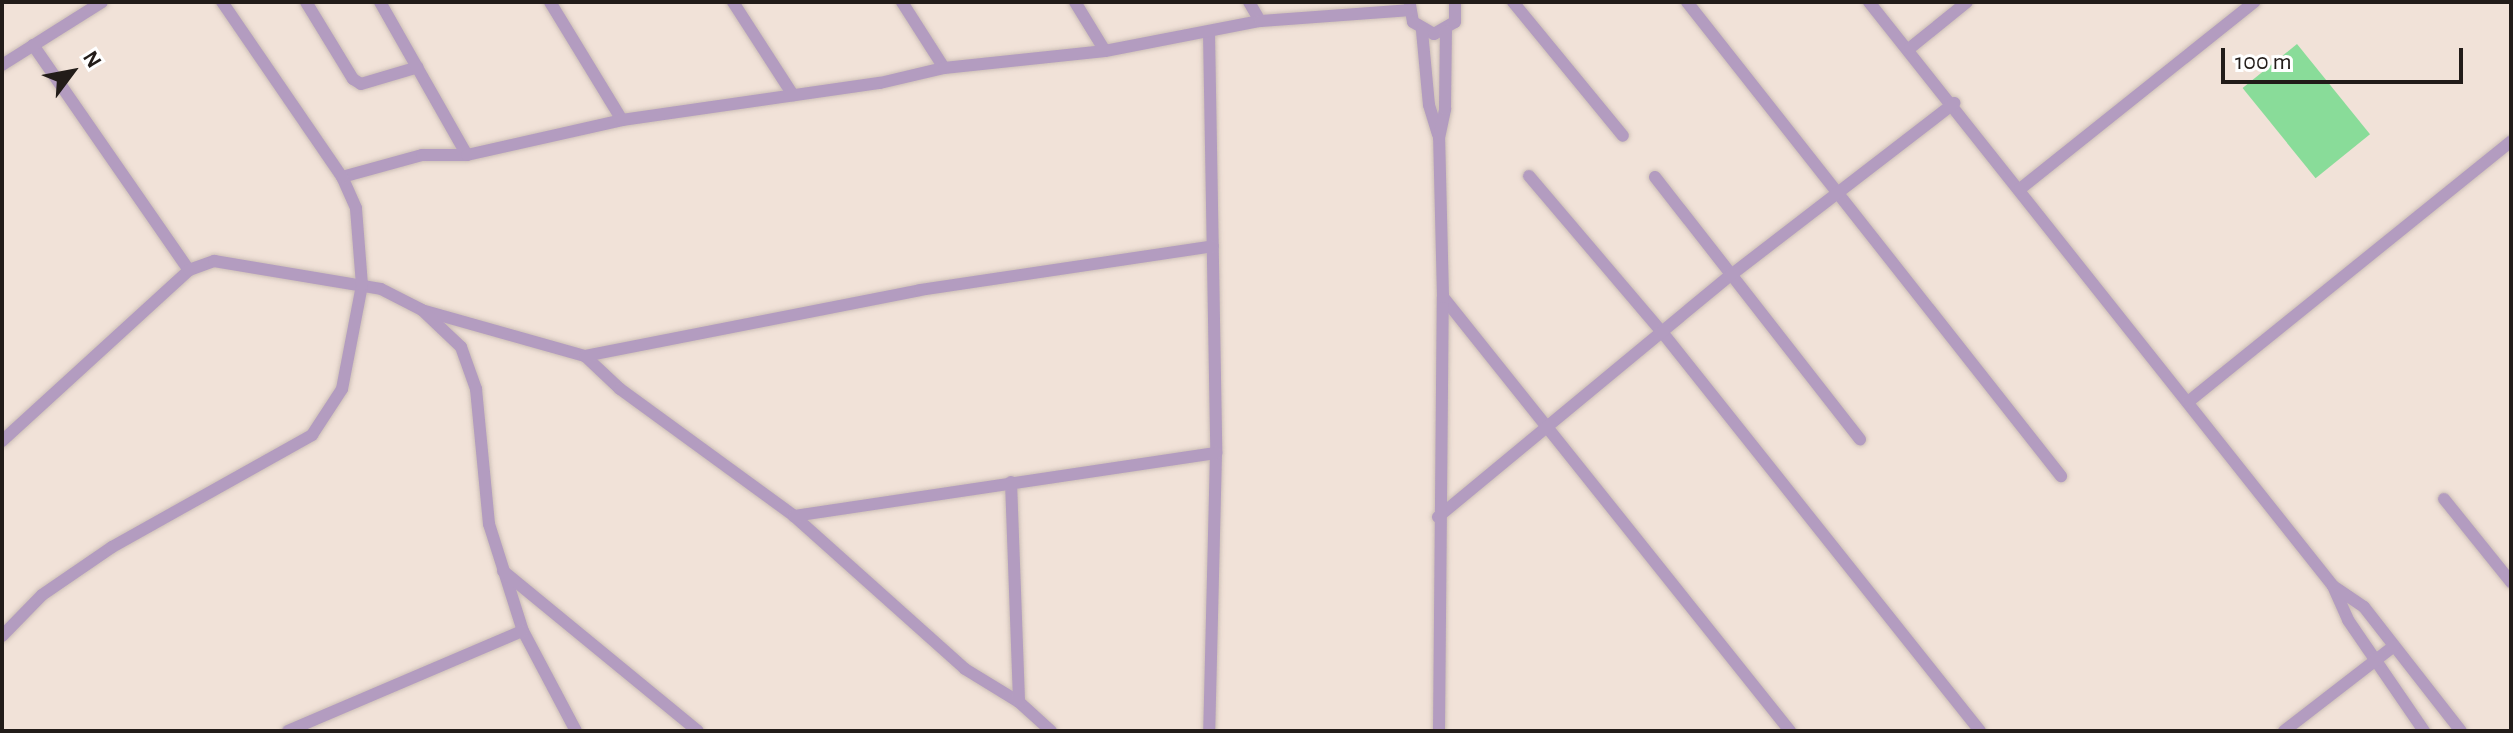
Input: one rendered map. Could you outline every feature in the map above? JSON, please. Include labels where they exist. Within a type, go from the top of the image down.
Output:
[{"type":"street","points":[[2,65],[102,2]]},
{"type":"street","points":[[2,636],[42,595],[112,547],[312,435],[342,389],[362,285],[356,208],[342,177],[222,2]]},
{"type":"street","points":[[306,2],[361,84],[418,67]]},
{"type":"street","points":[[380,2],[467,155]]},
{"type":"street","points":[[550,2],[622,120]]},
{"type":"street","points":[[733,2],[793,95]]},
{"type":"street","points":[[902,2],[944,68]]},
{"type":"street","points":[[1075,2],[1105,51]]},
{"type":"street","points":[[1249,2],[1260,21]]},
{"type":"street","points":[[1513,2],[1623,136]]},
{"type":"street","points":[[1687,2],[2061,476]]},
{"type":"street","points":[[1869,2],[1954,103],[2333,586],[2375,660],[2424,731]]},
{"type":"street","points":[[1910,48],[1967,2]]},
{"type":"street","points":[[2020,189],[2254,2]]},
{"type":"street","points":[[1439,731],[1438,517],[1443,297],[1439,138],[1445,109],[1446,31],[1460,5]]},
{"type":"street","points":[[342,177],[422,155],[467,155],[622,120],[793,95],[944,68],[1105,51],[1260,21],[1410,6],[1422,31],[1429,105],[1439,138]]},
{"type":"street","points":[[1422,31],[1446,31]]},
{"type":"street","points":[[1209,33],[1216,453],[1209,731]]},
{"type":"street","points":[[33,45],[189,270]]},
{"type":"street","points":[[1438,517],[1731,275],[1954,103]]},
{"type":"street","points":[[2188,402],[2511,141]]},
{"type":"street","points":[[1529,176],[1662,332],[1980,731]]},
{"type":"street","points":[[1655,177],[1860,439]]},
{"type":"street","points":[[2,441],[189,270],[214,261],[381,289],[422,310],[585,356],[920,290],[1213,246]]},
{"type":"street","points":[[1443,297],[1790,731]]},
{"type":"street","points":[[422,310],[461,347],[476,389],[481,479],[503,571],[523,631],[576,731]]},
{"type":"street","points":[[585,356],[620,389],[794,516],[965,669],[1019,702],[1051,731]]},
{"type":"street","points":[[794,516],[1216,453]]},
{"type":"street","points":[[1011,482],[1019,702]]},
{"type":"street","points":[[2444,499],[2511,582]]},
{"type":"street","points":[[503,571],[698,731]]},
{"type":"street","points":[[2333,586],[2364,607],[2461,731]]},
{"type":"street","points":[[288,731],[523,631]]},
{"type":"street","points":[[2284,731],[2394,646]]},
{"type":"green space","points":[[2297,44],[2370,134],[2316,178],[2243,88]]}]
